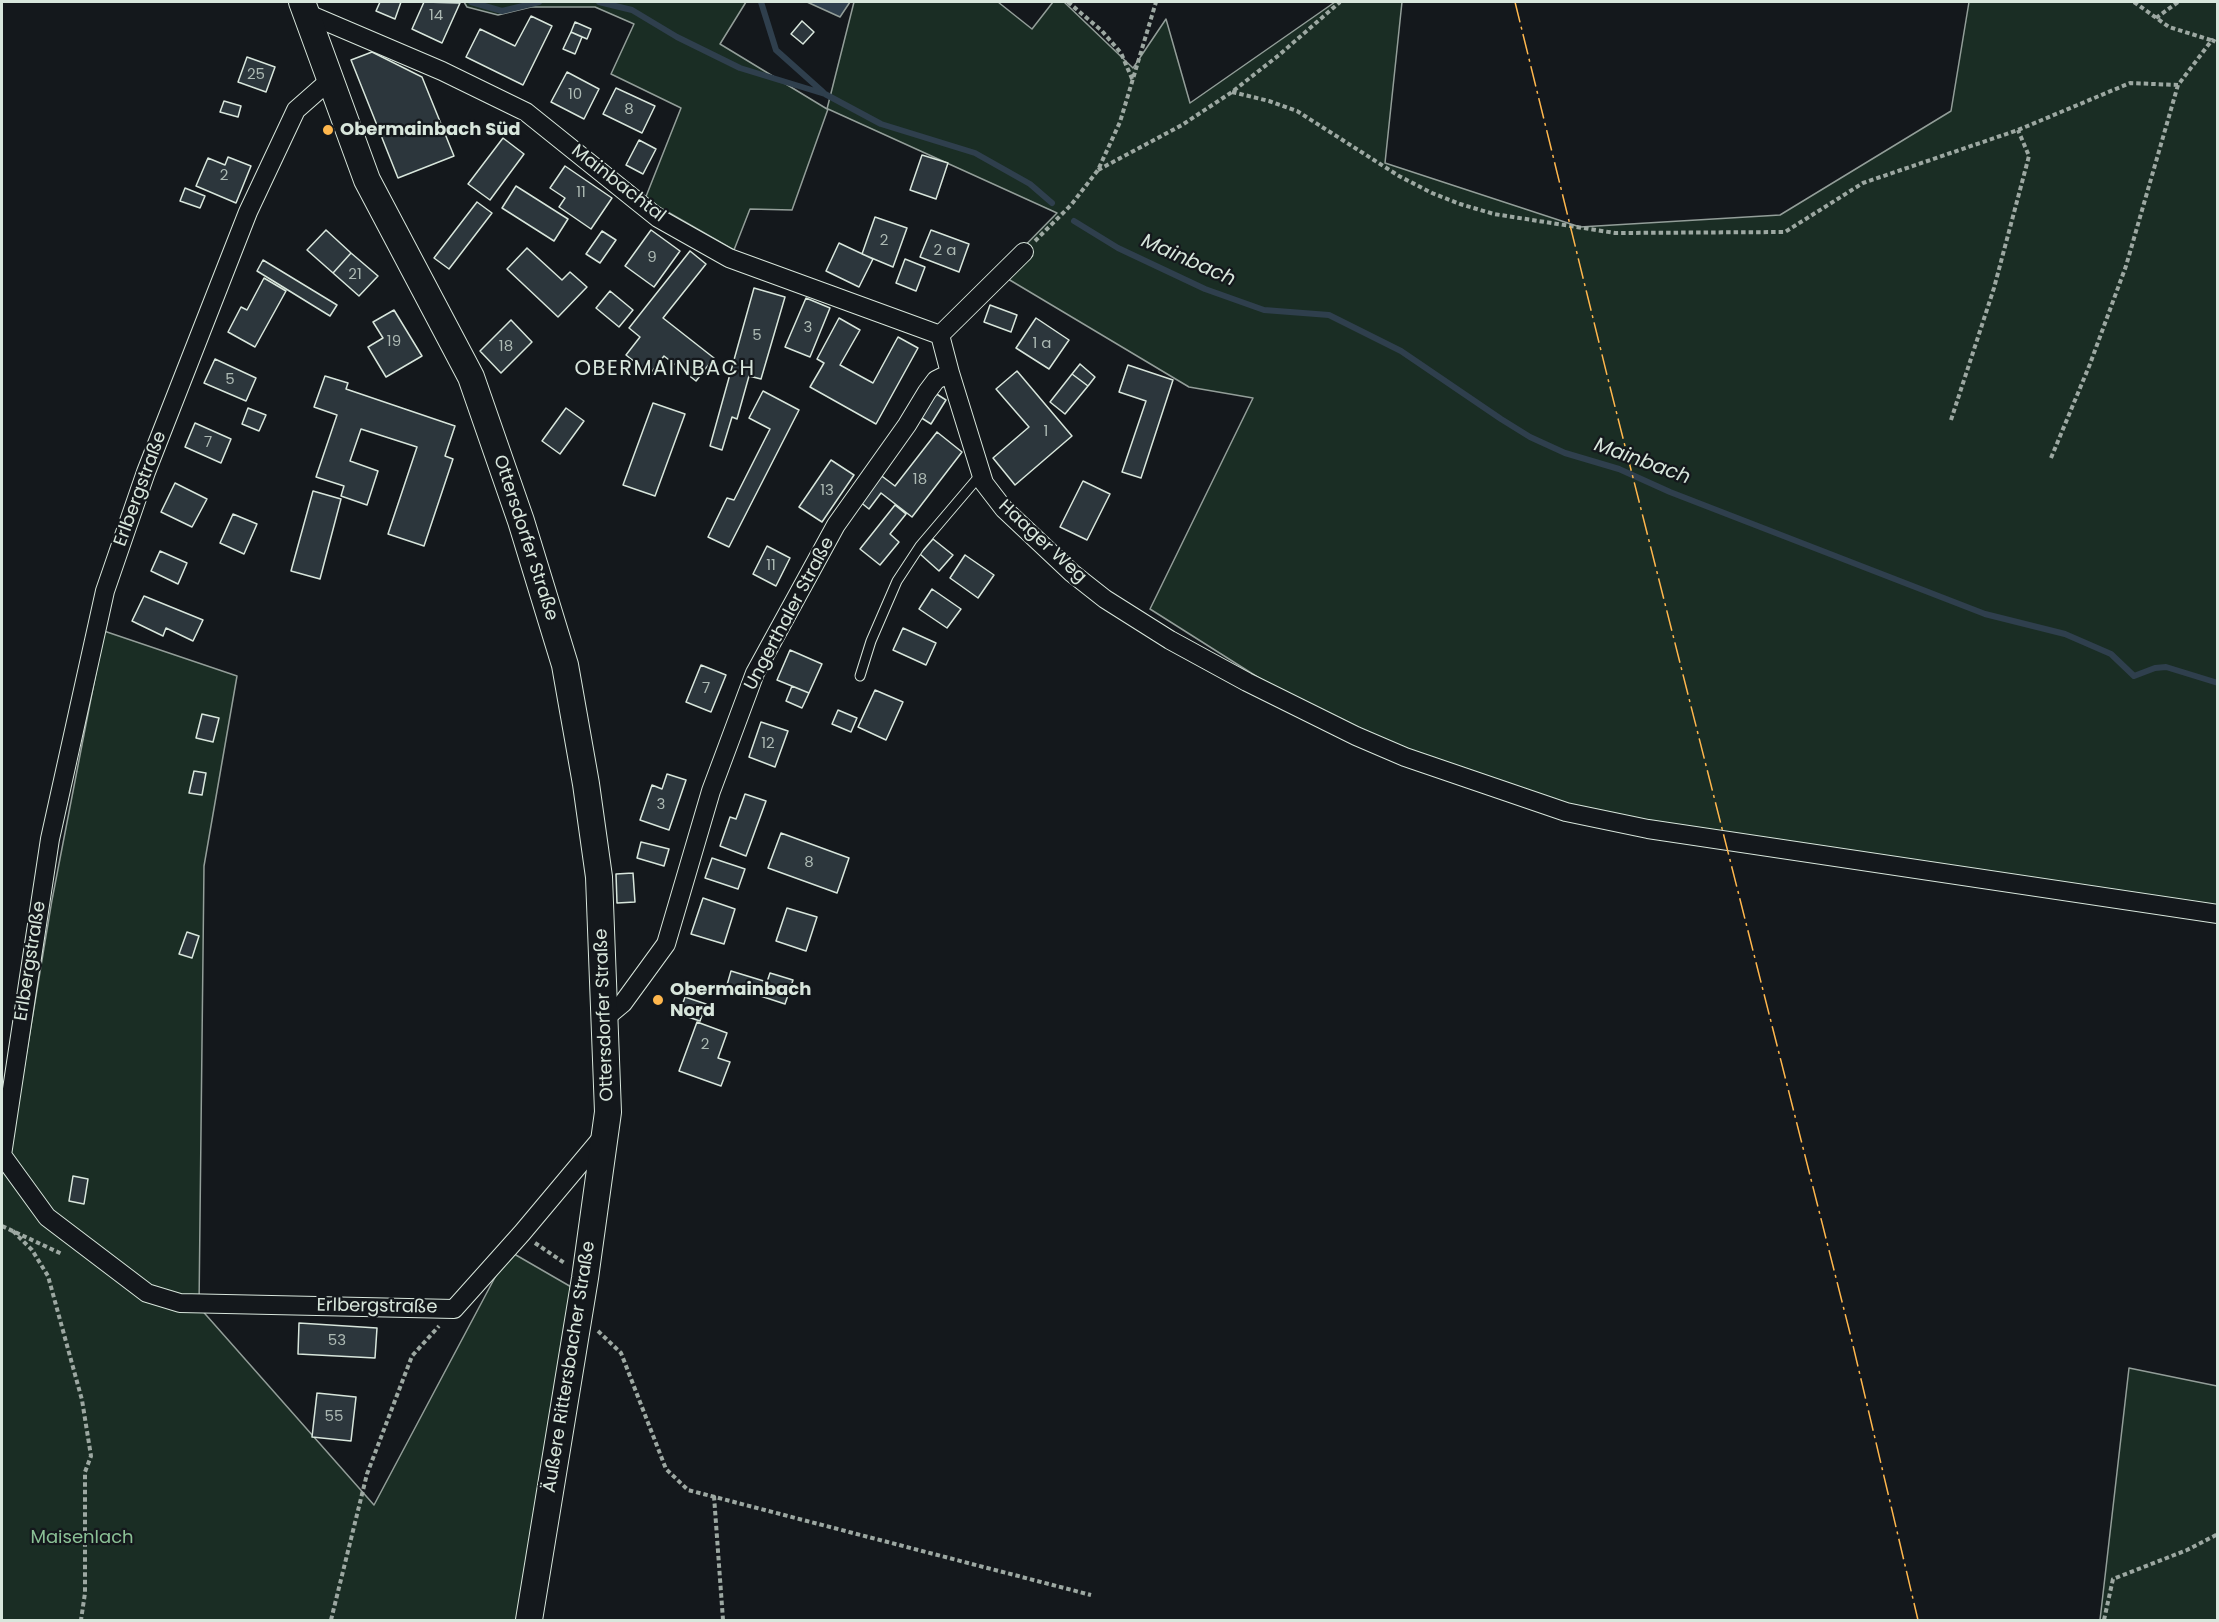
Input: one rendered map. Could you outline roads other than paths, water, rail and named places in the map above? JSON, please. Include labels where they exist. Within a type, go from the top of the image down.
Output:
[{"type":"main road","name":"Ottersdorfer Straße","points":[[304,7],[367,180],[471,377],[521,521],[565,665],[586,784],[599,877],[607,1123]]},
{"type":"main road","name":"Äußere Rittersbacher Straße","points":[[529,1620],[585,1278],[607,1123]]},
{"type":"street","name":"Mainbachtal","points":[[304,7],[526,112],[658,218],[729,258],[940,335]]},
{"type":"street","name":"Erlbergstraße","points":[[330,80],[296,110],[248,212],[146,472],[105,591],[50,839],[2,1155],[46,1217],[147,1293],[180,1303],[454,1309],[522,1233],[607,1123]]},
{"type":"street","points":[[950,373],[940,335],[1024,252]]},
{"type":"street","name":"Ungerthaler Straße","points":[[605,1017],[623,1003],[666,944],[711,791],[755,673],[836,525],[936,380],[950,373]]},
{"type":"street","name":"Haager Weg","points":[[950,373],[984,483],[1005,509],[1072,573],[1106,599],[1170,640],[1246,682],[1356,736],[1405,757],[1566,812],[1648,830],[2217,914]]},
{"type":"lane","points":[[860,676],[871,641],[897,581],[920,546],[982,473]]},
{"type":"water","points":[[807,2],[850,2],[840,17]]},
{"type":"waterway","name":"Mainbach","points":[[471,2],[502,11],[539,2]]},
{"type":"waterway","name":"Mainbach","points":[[599,2],[632,10],[677,37],[740,68],[825,94],[881,124],[975,153],[1030,184],[1052,203]]},
{"type":"waterway","name":"Mainbach","points":[[761,2],[776,50],[823,92]]},
{"type":"waterway","name":"Mainbach","points":[[1074,221],[1118,248],[1205,289],[1264,310],[1329,315],[1401,351],[1501,419],[1530,437],[1565,453],[1619,469],[1670,492],[1985,614],[2065,634],[2111,654],[2134,676],[2155,668],[2166,667],[2218,683]]},
{"type":"place","name":"Obermainbach Süd","points":[[328,130]]},
{"type":"place","name":"Obermainbach Nord","points":[[658,1000]]},
{"type":"district","name":"OBERMAINBACH","points":[[665,370]]},
{"type":"park label","name":"Maisenlach","points":[[82,1538]]}]
